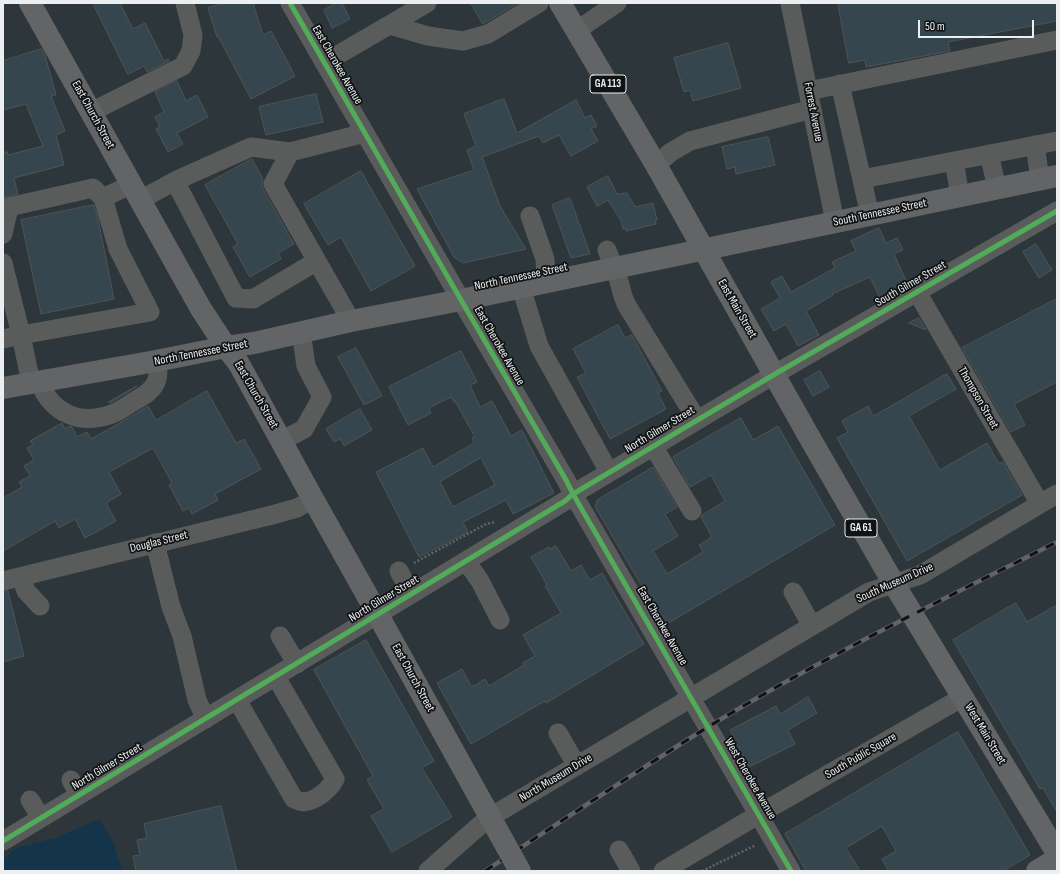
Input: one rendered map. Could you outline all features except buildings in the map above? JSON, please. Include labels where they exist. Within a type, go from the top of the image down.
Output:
[{"type":"main road","name":"East Church Street","points":[[30,3],[201,309],[226,347],[240,364],[371,607],[520,871]]},
{"type":"main road","name":"East Main Street","points":[[560,3],[656,165],[815,447],[913,615]]},
{"type":"main road","name":"South Tennessee Street","points":[[703,249],[1048,178]]},
{"type":"main road","name":"North Tennessee Street","points":[[3,388],[254,343],[351,321],[546,282],[612,262],[703,249]]},
{"type":"main road","name":"West Main Street","points":[[913,615],[1057,853]]},
{"type":"main road","points":[[1037,871],[1057,859]]},
{"type":"street","points":[[91,112],[183,66],[191,51],[194,34],[184,3]]},
{"type":"street","name":"East Cherokee Avenue","points":[[290,3],[460,300],[692,698]]},
{"type":"street","points":[[324,63],[427,3]]},
{"type":"street","points":[[390,25],[428,36],[463,41],[488,34],[540,3]]},
{"type":"street","points":[[576,31],[617,3]]},
{"type":"street","name":"Forrest Avenue","points":[[790,3],[835,222]]},
{"type":"street","points":[[808,91],[1057,40]]},
{"type":"street","points":[[840,84],[870,215]]},
{"type":"street","points":[[656,165],[671,152],[690,141],[812,109]]},
{"type":"street","points":[[103,198],[136,192],[175,181],[251,147],[290,152],[365,133]]},
{"type":"street","points":[[862,179],[1057,141]]},
{"type":"street","points":[[1035,145],[1048,178]]},
{"type":"street","points":[[290,152],[273,184],[351,321]]},
{"type":"street","points":[[990,154],[997,188]]},
{"type":"street","points":[[954,161],[960,196]]},
{"type":"street","points":[[175,181],[236,298],[253,299],[317,261]]},
{"type":"street","points":[[3,234],[9,207],[93,188],[103,198],[118,249],[150,312],[12,337]]},
{"type":"street","name":"South Gilmer Street","points":[[774,374],[1057,211]]},
{"type":"street","points":[[530,216],[545,259],[546,282]]},
{"type":"street","points":[[612,262],[622,296],[626,304],[697,420]]},
{"type":"street","points":[[3,263],[12,337],[35,382],[52,403],[61,411],[73,416],[85,418],[113,414],[145,394],[156,383],[158,378],[156,361]]},
{"type":"street","points":[[521,287],[540,346],[609,472]]},
{"type":"street","name":"Thompson Street","points":[[917,292],[1040,504]]},
{"type":"street","points":[[281,441],[304,429],[322,397],[306,366],[301,332]]},
{"type":"street","name":"North Gilmer Street","points":[[3,841],[41,818],[75,787],[206,719],[297,664],[371,607],[411,594],[565,501],[609,472],[774,374]]},
{"type":"street","points":[[653,446],[692,511]]},
{"type":"street","name":"South Museum Drive","points":[[692,698],[869,592],[920,575],[1057,494]]},
{"type":"street","name":"Douglas Street","points":[[3,581],[272,515],[297,508],[313,500]]},
{"type":"street","points":[[155,543],[171,607],[182,636],[197,700],[206,719]]},
{"type":"street","points":[[466,561],[480,581],[500,620]]},
{"type":"street","points":[[399,571],[411,594]]},
{"type":"street","points":[[21,577],[26,591],[40,606]]},
{"type":"street","points":[[793,592],[812,626]]},
{"type":"street","name":"East Church Street","points":[[371,607],[487,819]]},
{"type":"street","points":[[280,636],[297,664]]},
{"type":"street","points":[[237,700],[294,799],[302,802],[312,800],[331,787],[335,779],[276,677]]},
{"type":"street","name":"South Public Square","points":[[663,871],[963,697]]},
{"type":"street","name":"North Museum Drive","points":[[428,871],[487,819],[692,698]]},
{"type":"street","name":"West Cherokee Avenue","points":[[692,698],[791,871]]},
{"type":"street","points":[[558,733],[577,766]]},
{"type":"street","points":[[30,800],[41,818]]},
{"type":"street","points":[[618,850],[630,871]]},
{"type":"path","points":[[399,571],[486,524],[500,521]]},
{"type":"path","points":[[702,871],[756,845],[760,851]]},
{"type":"shaded area","points":[[3,3],[1057,3],[1057,871],[3,871]]},
{"type":"shaded area","points":[[99,819],[113,842],[122,871],[3,871],[3,860],[16,848],[56,838]]},
{"type":"railway","points":[[485,871],[708,727],[750,702],[881,631],[1057,542]]},
{"type":"cycle path","points":[[290,3],[791,871]]},
{"type":"cycle path","points":[[3,841],[565,501],[573,494],[775,374],[1057,211]]}]
